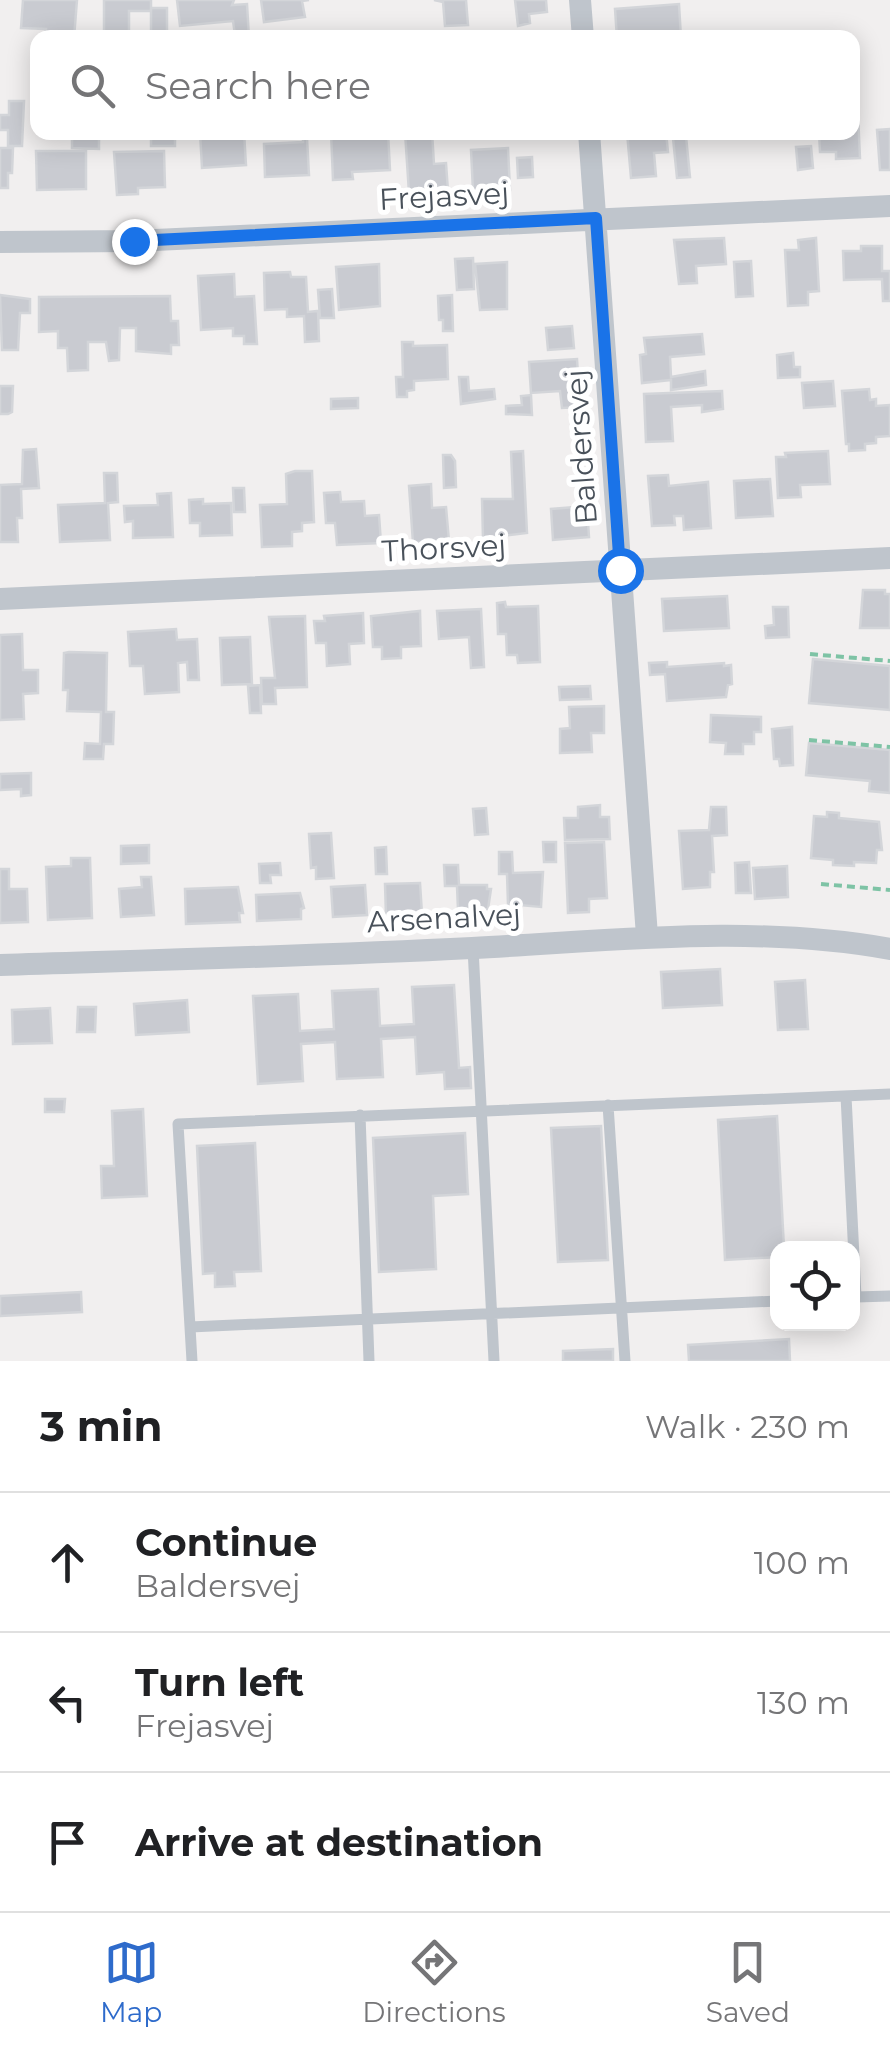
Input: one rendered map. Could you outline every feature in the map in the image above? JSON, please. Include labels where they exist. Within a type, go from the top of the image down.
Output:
[{"type":"street","points":[[580,0],[582,30]]},
{"type":"street","name":"Baldersvej","points":[[591,140],[647,936]]},
{"type":"street","name":"Frejasvej","points":[[0,242],[134,241],[890,206]]},
{"type":"street","name":"Thorsvej","points":[[0,599],[890,558]]},
{"type":"street","name":"Arsenalvej","points":[[0,965],[473,948],[647,936],[837,939],[890,949]]},
{"type":"lane","points":[[473,948],[494,1361]]},
{"type":"lane","points":[[192,1361],[178,1124],[890,1094]]},
{"type":"lane","points":[[846,1096],[852,1241]]},
{"type":"lane","points":[[608,1105],[624,1361]]},
{"type":"lane","points":[[360,1115],[369,1361]]},
{"type":"lane","points":[[860,1297],[890,1296]]},
{"type":"lane","points":[[190,1327],[770,1301]]},
{"type":"path","points":[[810,654],[890,661]]},
{"type":"path","points":[[809,740],[890,747]]},
{"type":"path","points":[[821,884],[890,890]]},
{"type":"building","points":[[23,0],[77,0],[75,30],[21,28]]},
{"type":"building","points":[[104,0],[151,0],[151,11],[129,11],[129,30],[104,30]]},
{"type":"building","points":[[177,0],[234,0],[232,5],[247,4],[249,30],[234,30],[233,21],[180,26]]},
{"type":"building","points":[[261,0],[309,0],[302,1],[305,17],[264,22]]},
{"type":"building","points":[[434,0],[466,0],[468,25],[445,26],[443,2]]},
{"type":"building","points":[[515,0],[546,0],[547,12],[529,14],[530,23],[518,26]]},
{"type":"building","points":[[679,4],[681,30],[616,30],[615,9]]},
{"type":"building","points":[[151,8],[167,8],[167,30],[151,30]]},
{"type":"building","points":[[9,101],[24,101],[22,146],[8,146],[8,130],[0,130],[0,115],[9,115]]},
{"type":"building","points":[[890,129],[890,170],[880,170],[877,130]]},
{"type":"building","points":[[72,140],[99,140],[99,149],[72,148]]},
{"type":"building","points":[[151,140],[175,140],[175,146],[151,146]]},
{"type":"building","points":[[200,140],[244,140],[246,165],[202,168]]},
{"type":"building","points":[[307,140],[309,175],[265,177],[264,144]]},
{"type":"building","points":[[331,140],[388,140],[390,170],[352,172],[353,179],[333,180]]},
{"type":"building","points":[[406,140],[432,140],[434,164],[446,163],[448,191],[409,193]]},
{"type":"building","points":[[628,140],[667,140],[668,152],[654,153],[656,176],[631,178]]},
{"type":"building","points":[[673,140],[686,140],[690,177],[677,178]]},
{"type":"building","points":[[819,140],[859,140],[860,158],[836,159],[836,152],[820,152]]},
{"type":"building","points":[[811,146],[813,168],[798,170],[796,147]]},
{"type":"building","points":[[0,148],[13,148],[8,188],[0,188]]},
{"type":"building","points":[[508,148],[510,190],[473,191],[471,150]]},
{"type":"building","points":[[36,151],[86,151],[86,189],[37,190]]},
{"type":"building","points":[[164,151],[165,187],[138,188],[138,194],[117,195],[114,152]]},
{"type":"building","points":[[532,157],[533,177],[518,178],[517,158]]},
{"type":"building","points":[[724,238],[726,264],[696,266],[697,283],[679,284],[674,240]]},
{"type":"building","points":[[816,238],[819,291],[808,292],[808,305],[788,306],[785,250],[799,250],[798,240]]},
{"type":"building","points":[[861,246],[882,246],[882,271],[890,271],[890,301],[883,301],[882,279],[844,280],[843,251],[861,251]]},
{"type":"building","points":[[473,258],[474,289],[457,290],[455,259]]},
{"type":"building","points":[[751,261],[753,296],[736,297],[734,262]]},
{"type":"building","points":[[507,262],[507,309],[480,310],[475,264]]},
{"type":"building","points":[[379,264],[380,306],[339,310],[336,267]]},
{"type":"building","points":[[290,272],[291,277],[306,277],[308,312],[318,311],[319,341],[305,342],[304,316],[287,317],[287,309],[265,310],[264,273]]},
{"type":"building","points":[[234,274],[235,297],[254,296],[257,344],[244,344],[244,336],[233,336],[233,328],[201,330],[198,276]]},
{"type":"building","points":[[332,289],[334,318],[320,318],[318,290]]},
{"type":"building","points":[[0,295],[30,299],[30,313],[20,313],[18,350],[2,350]]},
{"type":"building","points":[[452,295],[453,331],[443,331],[438,296]]},
{"type":"building","points":[[170,296],[171,321],[178,321],[179,345],[171,345],[171,354],[136,351],[136,328],[120,328],[119,360],[109,361],[106,342],[88,342],[88,370],[68,371],[67,348],[58,348],[58,331],[39,332],[39,297]]},
{"type":"building","points":[[572,326],[574,348],[548,350],[546,328]]},
{"type":"building","points":[[702,334],[704,354],[670,357],[671,377],[705,371],[706,385],[671,390],[671,380],[642,383],[640,355],[646,354],[644,338]]},
{"type":"building","points":[[402,342],[413,342],[413,346],[447,345],[448,379],[414,381],[414,390],[407,391],[407,397],[397,397],[396,377],[403,377]]},
{"type":"building","points":[[793,353],[800,377],[778,378],[777,355]]},
{"type":"building","points":[[577,359],[580,407],[562,408],[560,391],[531,393],[529,362]]},
{"type":"building","points":[[459,377],[468,377],[469,391],[494,389],[495,399],[461,404]]},
{"type":"building","points":[[833,381],[835,406],[804,408],[802,383]]},
{"type":"building","points":[[0,386],[13,386],[12,412],[8,414],[0,414]]},
{"type":"building","points":[[869,389],[870,400],[876,399],[876,406],[890,405],[890,436],[876,437],[876,443],[865,444],[865,450],[849,451],[842,391]]},
{"type":"building","points":[[722,391],[723,409],[702,412],[702,405],[671,407],[673,441],[646,442],[644,394]]},
{"type":"building","points":[[531,395],[532,415],[506,414],[506,406],[522,405],[521,396]]},
{"type":"building","points":[[358,398],[358,408],[331,409],[331,399]]},
{"type":"building","points":[[36,449],[39,488],[21,489],[18,542],[0,542],[0,485],[22,484],[23,450]]},
{"type":"building","points":[[523,451],[527,533],[483,538],[482,499],[513,499],[511,452]]},
{"type":"building","points":[[828,451],[830,484],[800,485],[801,497],[778,498],[776,457]]},
{"type":"building","points":[[443,455],[451,455],[455,461],[456,487],[444,488]]},
{"type":"building","points":[[312,471],[314,522],[302,523],[302,531],[292,532],[292,546],[262,547],[260,505],[287,504],[286,474]]},
{"type":"building","points":[[104,473],[117,473],[118,502],[108,503],[110,540],[60,542],[58,505],[105,503]]},
{"type":"building","points":[[668,475],[669,486],[708,482],[711,528],[684,530],[683,516],[674,516],[675,525],[652,526],[648,476]]},
{"type":"building","points":[[770,479],[773,516],[736,518],[734,481]]},
{"type":"building","points":[[431,484],[432,508],[446,507],[449,541],[413,543],[409,486]]},
{"type":"building","points":[[233,488],[244,488],[245,512],[234,512]]},
{"type":"building","points":[[340,492],[341,502],[364,501],[365,516],[379,515],[381,543],[337,545],[335,523],[326,523],[324,493]]},
{"type":"building","points":[[171,493],[173,537],[133,538],[133,521],[125,522],[124,506],[158,505],[157,494]]},
{"type":"building","points":[[203,499],[203,504],[231,503],[232,535],[200,536],[200,523],[190,523],[189,500]]},
{"type":"building","points":[[587,506],[589,537],[553,540],[551,509]]},
{"type":"building","points":[[863,590],[885,590],[885,594],[890,594],[890,628],[860,628]]},
{"type":"building","points":[[727,596],[729,628],[664,631],[662,599]]},
{"type":"building","points":[[505,602],[506,607],[538,606],[540,662],[518,663],[517,655],[507,655],[506,634],[498,634],[497,603]]},
{"type":"building","points":[[773,607],[788,607],[789,637],[766,638],[765,626],[774,625]]},
{"type":"building","points":[[481,609],[484,667],[471,668],[469,637],[439,639],[437,611]]},
{"type":"building","points":[[420,611],[421,646],[401,647],[401,658],[382,659],[382,647],[373,647],[371,616]]},
{"type":"building","points":[[363,613],[364,643],[349,644],[350,664],[327,666],[326,643],[316,643],[314,621],[325,621],[324,616]]},
{"type":"building","points":[[305,616],[307,687],[275,688],[276,704],[262,704],[261,678],[275,678],[269,617]]},
{"type":"building","points":[[176,629],[177,640],[197,639],[199,680],[188,680],[187,662],[178,663],[179,692],[145,694],[143,666],[130,666],[128,632]]},
{"type":"building","points":[[22,634],[23,670],[38,670],[38,693],[23,694],[24,719],[0,720],[0,635]]},
{"type":"building","points":[[250,637],[252,684],[222,685],[220,638]]},
{"type":"building","points":[[64,653],[107,653],[106,712],[114,712],[113,744],[104,744],[103,759],[84,759],[85,743],[100,744],[101,712],[67,711]]},
{"type":"building","points":[[813,659],[890,666],[890,710],[809,703]]},
{"type":"building","points":[[667,662],[667,667],[731,665],[732,684],[728,685],[726,697],[667,701],[665,674],[650,675],[649,663]]},
{"type":"building","points":[[260,685],[261,713],[250,713],[248,686]]},
{"type":"building","points":[[590,686],[591,699],[560,700],[559,687]]},
{"type":"building","points":[[604,706],[604,733],[591,733],[592,752],[560,753],[560,729],[570,728],[569,707]]},
{"type":"building","points":[[711,715],[761,717],[761,732],[754,732],[754,744],[743,744],[743,754],[725,754],[726,743],[710,742]]},
{"type":"building","points":[[792,727],[793,765],[780,766],[779,759],[774,759],[772,729]]},
{"type":"building","points":[[809,743],[890,750],[890,793],[869,791],[870,781],[806,775]]},
{"type":"building","points":[[31,773],[31,795],[21,796],[21,789],[0,790],[0,774]]},
{"type":"building","points":[[600,805],[600,817],[609,817],[610,839],[565,840],[564,818],[578,818],[578,807]]},
{"type":"building","points":[[711,807],[726,807],[727,835],[712,836],[714,872],[710,872],[710,887],[683,889],[679,831],[709,830]]},
{"type":"building","points":[[486,808],[488,834],[475,835],[473,809]]},
{"type":"building","points":[[827,812],[839,813],[839,818],[879,822],[882,850],[877,850],[876,863],[833,865],[833,860],[811,858],[814,816],[827,817]]},
{"type":"building","points":[[331,833],[334,878],[316,879],[316,867],[311,868],[309,834]]},
{"type":"building","points":[[543,842],[556,842],[556,862],[544,862]]},
{"type":"building","points":[[604,842],[607,898],[589,899],[589,912],[568,913],[565,843]]},
{"type":"building","points":[[149,845],[149,863],[121,864],[121,846]]},
{"type":"building","points":[[386,847],[387,874],[376,874],[375,848]]},
{"type":"building","points":[[499,852],[512,852],[513,873],[543,872],[541,907],[508,904],[507,874],[499,874]]},
{"type":"building","points":[[71,858],[90,858],[92,918],[48,920],[46,867],[71,866]]},
{"type":"building","points":[[749,862],[751,893],[736,893],[735,863]]},
{"type":"building","points":[[280,863],[281,875],[270,875],[271,883],[260,883],[259,864]]},
{"type":"building","points":[[444,865],[458,865],[459,885],[487,885],[491,889],[488,909],[458,910],[457,886],[445,886]]},
{"type":"building","points":[[787,866],[788,897],[755,899],[753,868]]},
{"type":"building","points":[[0,869],[9,869],[9,889],[27,889],[28,922],[0,923]]},
{"type":"building","points":[[141,877],[151,877],[154,915],[121,917],[119,889],[142,887]]},
{"type":"building","points":[[420,883],[422,914],[386,916],[385,884]]},
{"type":"building","points":[[365,885],[367,915],[333,917],[331,887]]},
{"type":"building","points":[[238,887],[243,913],[239,913],[240,922],[186,924],[185,889]]},
{"type":"building","points":[[300,893],[304,908],[301,919],[257,921],[256,895]]},
{"type":"building","points":[[720,969],[722,1005],[663,1008],[661,972]]},
{"type":"building","points":[[805,980],[808,1029],[778,1030],[775,982]]},
{"type":"building","points":[[454,985],[459,1068],[470,1067],[471,1088],[445,1089],[444,1072],[417,1074],[415,1037],[381,1039],[383,1077],[337,1079],[335,1042],[301,1044],[303,1081],[258,1084],[253,996],[298,994],[300,1031],[334,1029],[332,991],[378,989],[380,1026],[414,1024],[412,987]]},
{"type":"building","points":[[187,1000],[189,1032],[136,1035],[134,1004]]},
{"type":"building","points":[[78,1007],[96,1007],[95,1032],[77,1032]]},
{"type":"building","points":[[50,1008],[52,1043],[13,1044],[12,1010]]},
{"type":"building","points":[[45,1099],[65,1099],[64,1112],[45,1112]]},
{"type":"building","points":[[143,1109],[147,1196],[102,1198],[101,1166],[114,1166],[112,1111]]},
{"type":"building","points":[[777,1116],[784,1241],[770,1241],[770,1257],[725,1260],[718,1120]]},
{"type":"building","points":[[601,1126],[608,1260],[558,1262],[551,1128]]},
{"type":"building","points":[[465,1133],[468,1194],[433,1196],[436,1269],[379,1272],[373,1138]]},
{"type":"building","points":[[255,1143],[261,1271],[234,1272],[235,1286],[215,1287],[215,1273],[203,1274],[197,1146]]},
{"type":"building","points":[[81,1292],[82,1312],[0,1316],[0,1296]]},
{"type":"building","points":[[789,1339],[790,1361],[689,1361],[688,1345]]},
{"type":"building","points":[[613,1349],[613,1361],[563,1361],[563,1351]]},
{"type":"route","points":[[134,241],[596,218],[620,570]]}]
